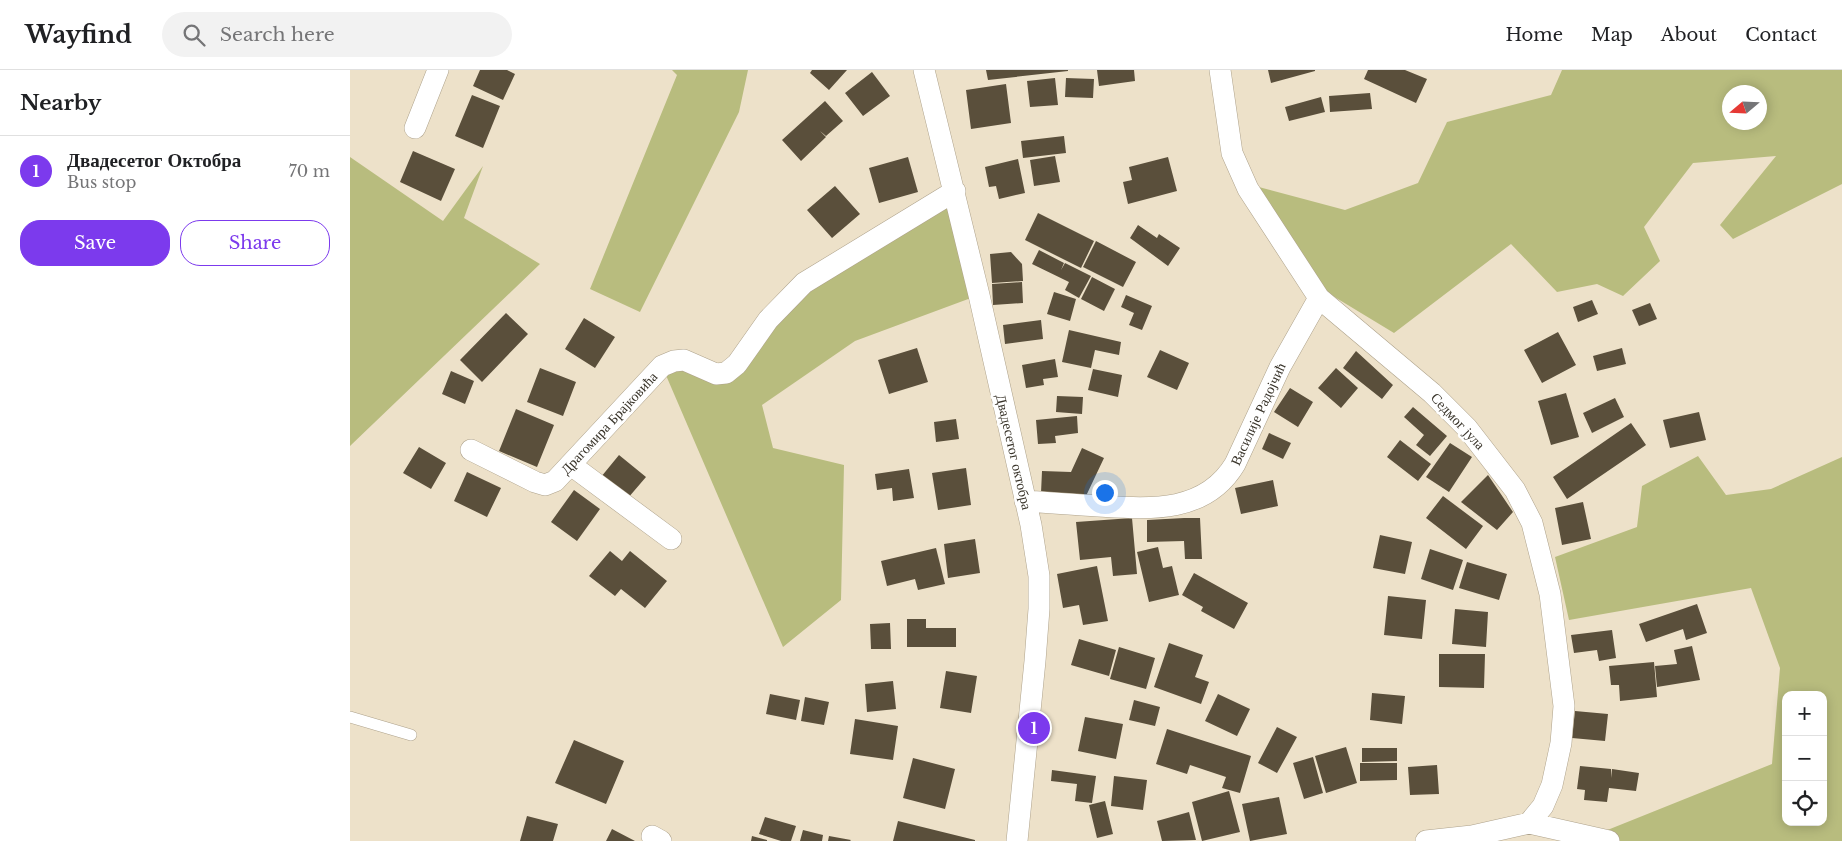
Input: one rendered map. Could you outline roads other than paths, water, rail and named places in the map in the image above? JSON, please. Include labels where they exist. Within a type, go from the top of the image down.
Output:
[{"type":"street","points":[[415,128],[438,70]]},
{"type":"street","name":"Двадесетог октобра","points":[[924,70],[955,191],[1025,501],[1039,576],[1040,609],[1017,841]]},
{"type":"street","name":"Седмог јула","points":[[1220,70],[1232,153],[1248,189],[1319,298],[1432,393],[1467,428],[1516,490],[1532,523],[1550,594],[1564,706],[1561,743],[1552,785],[1543,806],[1529,823]]},
{"type":"street","name":"Драгомира Брајковића","points":[[471,450],[535,482],[545,485],[556,480],[662,366],[674,361],[684,360],[716,374],[726,373],[737,364],[768,320],[804,283],[955,191]]},
{"type":"street","name":"Василије Радојчић","points":[[1025,501],[1131,508],[1164,506],[1186,502],[1215,489],[1227,478],[1235,464],[1280,367],[1319,298]]},
{"type":"street","points":[[571,465],[671,539]]},
{"type":"street","points":[[1426,841],[1472,839],[1529,823],[1609,841]]},
{"type":"lane","points":[[350,717],[411,735]]},
{"type":"place","name":"Двадесетог Октобра","points":[[1034,728]]}]
